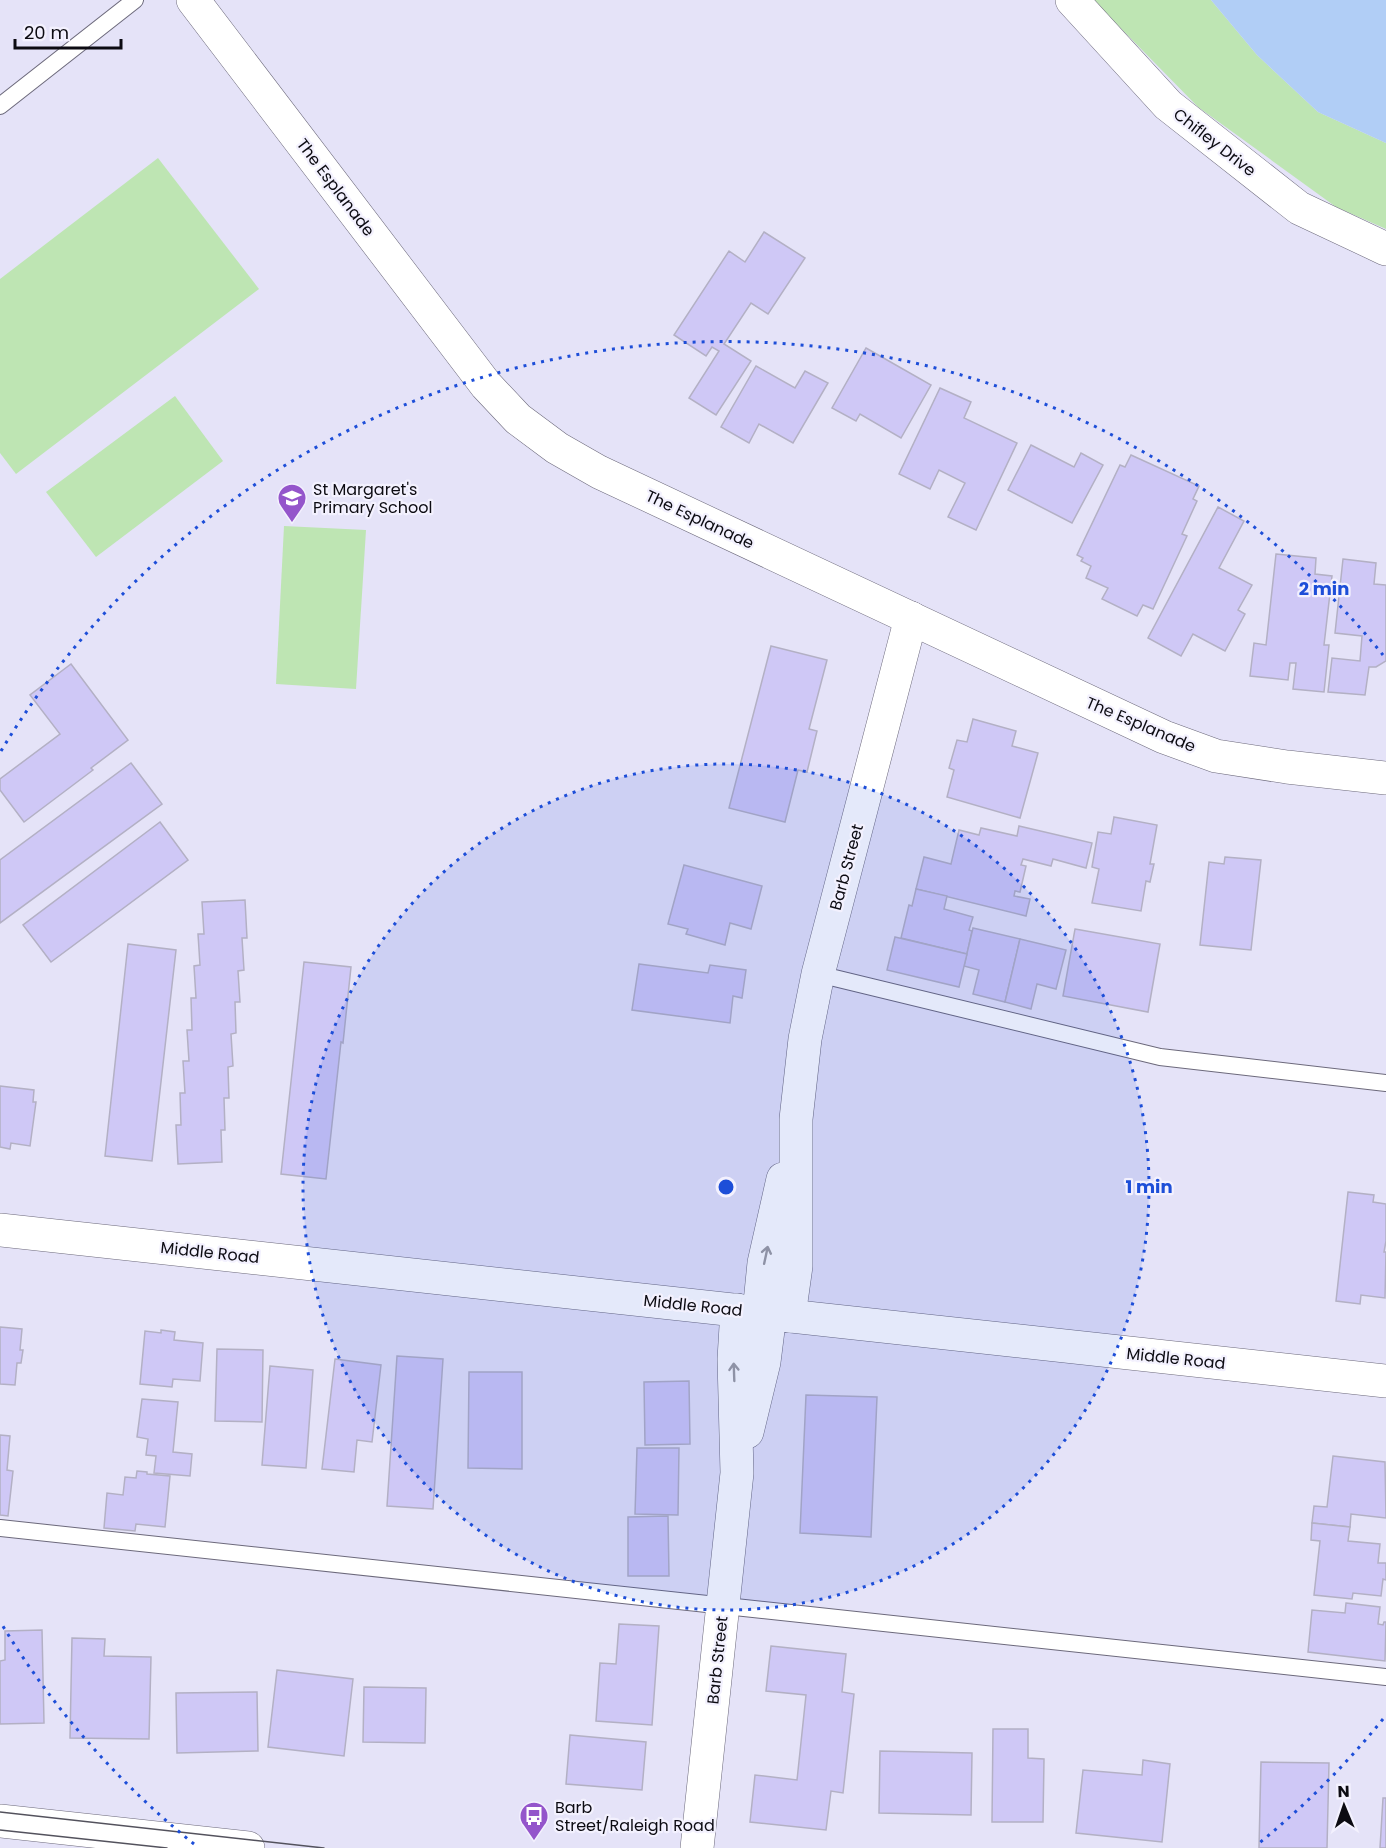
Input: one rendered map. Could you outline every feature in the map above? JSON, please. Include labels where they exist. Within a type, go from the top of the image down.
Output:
[{"type":"street","name":"The Esplanade","points":[[193,0],[486,385],[518,419],[557,448],[599,472],[1164,737],[1215,756],[1386,778]]},
{"type":"street","name":"Chifley Drive","points":[[1072,0],[1168,105],[1299,208],[1386,249]]},
{"type":"street","name":"Barb Street","points":[[697,1848],[737,1473],[734,1359],[796,1266],[796,1119],[805,1039],[818,974],[911,618]]},
{"type":"street","name":"Middle Road","points":[[0,1230],[1386,1380]]},
{"type":"street","points":[[0,1821],[248,1848]]},
{"type":"lane","points":[[0,106],[135,0]]},
{"type":"lane","points":[[818,974],[1160,1057],[1386,1083]]},
{"type":"lane","points":[[0,1528],[1386,1677]]},
{"type":"green space","points":[[1093,0],[1211,0],[1257,55],[1318,112],[1386,143],[1386,229],[1336,207],[1198,107]]},
{"type":"green space","points":[[158,158],[259,289],[16,474],[0,453],[0,279]]},
{"type":"green space","points":[[175,396],[223,461],[96,557],[46,492]]},
{"type":"green space","points":[[284,526],[366,530],[356,689],[276,684]]},
{"type":"water","points":[[1211,0],[1386,0],[1386,143],[1318,112],[1257,55]]},
{"type":"building","points":[[764,232],[805,258],[768,314],[751,303],[724,344],[751,361],[716,415],[689,398],[719,351],[712,347],[706,356],[674,335],[729,251],[745,262]]},
{"type":"building","points":[[866,348],[931,385],[901,438],[860,414],[856,421],[832,408]]},
{"type":"building","points":[[756,366],[795,388],[805,371],[828,383],[793,443],[759,424],[749,443],[721,427]]},
{"type":"building","points":[[940,388],[971,402],[964,418],[1017,443],[976,530],[948,517],[965,483],[939,470],[930,489],[899,474]]},
{"type":"building","points":[[1031,445],[1074,467],[1081,453],[1103,465],[1072,523],[1008,490]]},
{"type":"building","points":[[1131,455],[1199,486],[1193,499],[1197,501],[1182,534],[1187,536],[1153,609],[1143,605],[1137,616],[1102,599],[1108,588],[1086,578],[1091,566],[1081,561],[1083,558],[1077,555],[1120,465],[1125,467]]},
{"type":"building","points":[[1218,507],[1244,521],[1219,568],[1252,585],[1238,610],[1245,614],[1225,651],[1193,634],[1181,656],[1148,638]]},
{"type":"building","points":[[1276,554],[1316,558],[1315,574],[1332,576],[1324,645],[1329,645],[1324,692],[1293,689],[1296,663],[1290,663],[1288,680],[1250,676],[1254,643],[1266,645]]},
{"type":"building","points":[[1343,559],[1376,563],[1374,584],[1386,585],[1386,661],[1376,667],[1369,667],[1365,695],[1328,692],[1332,658],[1360,661],[1362,636],[1335,633]]},
{"type":"building","points":[[771,646],[827,660],[809,729],[817,731],[807,772],[798,770],[785,822],[729,808]]},
{"type":"building","points":[[71,664],[128,740],[91,768],[93,770],[24,822],[0,790],[0,779],[60,734],[30,695]]},
{"type":"building","points":[[973,719],[1016,731],[1012,746],[1038,753],[1020,818],[947,797],[954,770],[949,768],[957,740],[967,742]]},
{"type":"building","points":[[131,763],[162,804],[0,923],[0,860]]},
{"type":"building","points":[[1114,817],[1157,825],[1150,864],[1154,864],[1150,882],[1146,881],[1141,911],[1092,903],[1099,869],[1092,867],[1098,832],[1111,834]]},
{"type":"building","points":[[160,822],[188,860],[51,962],[23,925]]},
{"type":"building","points":[[1019,826],[1092,843],[1086,868],[1053,859],[1051,866],[1023,859],[1021,865],[1026,866],[1020,892],[1015,891],[1014,896],[1030,899],[1026,916],[916,889],[924,857],[951,864],[959,830],[979,835],[981,828],[1017,836]]},
{"type":"building","points":[[1225,857],[1261,860],[1251,950],[1200,945],[1209,862],[1224,864]]},
{"type":"building","points":[[684,865],[762,886],[751,929],[730,923],[725,945],[686,934],[688,929],[668,924]]},
{"type":"building","points":[[916,889],[947,896],[944,909],[973,917],[969,930],[972,931],[967,954],[901,938],[909,905],[912,906]]},
{"type":"building","points":[[245,900],[247,938],[242,938],[244,970],[238,971],[240,1002],[235,1002],[236,1033],[231,1034],[233,1066],[228,1067],[229,1098],[224,1098],[225,1130],[221,1130],[222,1162],[178,1164],[176,1125],[181,1125],[180,1093],[185,1093],[183,1061],[189,1061],[187,1030],[192,1030],[191,998],[196,998],[194,966],[200,965],[198,934],[204,934],[202,902]]},
{"type":"building","points":[[973,928],[1020,939],[1005,1002],[973,994],[979,970],[964,966]]},
{"type":"building","points":[[1075,929],[1160,944],[1148,1012],[1063,996]]},
{"type":"building","points":[[895,937],[967,954],[959,987],[887,970]]},
{"type":"building","points":[[1020,939],[1066,950],[1056,989],[1037,984],[1031,1009],[1005,1002]]},
{"type":"building","points":[[128,944],[176,950],[152,1161],[105,1156]]},
{"type":"building","points":[[304,962],[351,967],[326,1179],[281,1174]]},
{"type":"building","points":[[639,964],[708,973],[710,965],[746,970],[742,998],[733,996],[730,1023],[632,1010]]},
{"type":"building","points":[[0,1086],[34,1090],[33,1102],[36,1102],[30,1146],[11,1143],[10,1149],[0,1147]]},
{"type":"building","points":[[1348,1192],[1374,1195],[1373,1202],[1386,1204],[1385,1298],[1361,1295],[1360,1304],[1336,1301]]},
{"type":"building","points":[[0,1327],[22,1329],[20,1350],[23,1350],[21,1363],[17,1363],[15,1385],[0,1384]]},
{"type":"building","points":[[161,1330],[175,1332],[174,1340],[203,1343],[200,1381],[173,1379],[172,1387],[140,1384],[145,1331],[161,1333]]},
{"type":"building","points":[[217,1349],[263,1350],[262,1422],[215,1421]]},
{"type":"building","points":[[397,1356],[443,1359],[433,1509],[387,1506]]},
{"type":"building","points":[[335,1359],[381,1365],[372,1442],[357,1440],[354,1472],[322,1469]]},
{"type":"building","points":[[270,1366],[313,1370],[306,1468],[262,1465]]},
{"type":"building","points":[[469,1372],[522,1372],[522,1469],[468,1468]]},
{"type":"building","points":[[689,1381],[690,1444],[645,1445],[644,1382]]},
{"type":"building","points":[[806,1395],[877,1397],[871,1537],[800,1533]]},
{"type":"building","points":[[142,1399],[178,1402],[173,1452],[192,1454],[190,1476],[154,1473],[156,1456],[146,1455],[148,1439],[137,1437]]},
{"type":"building","points":[[0,1435],[10,1436],[7,1470],[13,1471],[8,1516],[0,1515]]},
{"type":"building","points":[[637,1448],[679,1448],[678,1515],[635,1514]]},
{"type":"building","points":[[1333,1456],[1385,1462],[1386,1518],[1351,1514],[1350,1527],[1312,1523],[1314,1506],[1327,1507]]},
{"type":"building","points":[[137,1471],[170,1476],[165,1527],[136,1524],[135,1531],[104,1528],[107,1493],[123,1495],[125,1477],[136,1478]]},
{"type":"building","points":[[668,1516],[669,1576],[628,1576],[628,1517]]},
{"type":"building","points":[[1312,1523],[1350,1527],[1348,1541],[1380,1544],[1378,1563],[1386,1563],[1386,1580],[1383,1579],[1381,1596],[1353,1593],[1352,1599],[1314,1595],[1320,1541],[1311,1540]]},
{"type":"building","points":[[1346,1603],[1380,1607],[1378,1624],[1383,1625],[1386,1622],[1385,1661],[1308,1652],[1312,1610],[1345,1613]]},
{"type":"building","points":[[619,1624],[659,1626],[652,1725],[596,1721],[600,1663],[616,1664]]},
{"type":"building","points":[[42,1630],[44,1723],[0,1724],[0,1661],[5,1660],[5,1631]]},
{"type":"building","points":[[72,1638],[105,1639],[104,1656],[151,1657],[149,1739],[70,1738]]},
{"type":"building","points":[[771,1646],[846,1654],[842,1692],[854,1694],[843,1793],[831,1791],[826,1830],[750,1822],[755,1775],[797,1780],[806,1695],[766,1691]]},
{"type":"building","points":[[277,1670],[353,1679],[344,1756],[268,1747]]},
{"type":"building","points":[[364,1687],[426,1688],[425,1743],[363,1742]]},
{"type":"building","points":[[257,1692],[258,1751],[177,1753],[176,1693]]},
{"type":"building","points":[[993,1729],[1028,1729],[1028,1758],[1044,1759],[1043,1822],[992,1822]]},
{"type":"building","points":[[570,1735],[646,1742],[642,1790],[566,1784]]},
{"type":"building","points":[[880,1751],[972,1753],[971,1815],[879,1813]]},
{"type":"building","points":[[1143,1760],[1170,1764],[1162,1842],[1076,1833],[1083,1770],[1142,1775]]},
{"type":"building","points":[[1261,1762],[1329,1763],[1327,1848],[1259,1848]]},
{"type":"building","points":[[1383,1798],[1386,1798],[1386,1848],[1380,1848]]},
{"type":"tram line","points":[[0,1812],[324,1848]]},
{"type":"tram line","points":[[0,1830],[167,1848]]},
{"type":"place","name":"St Margaret's Primary School","points":[[292,524]]},
{"type":"place","name":"Barb Street/Raleigh Road","points":[[534,1842]]}]
